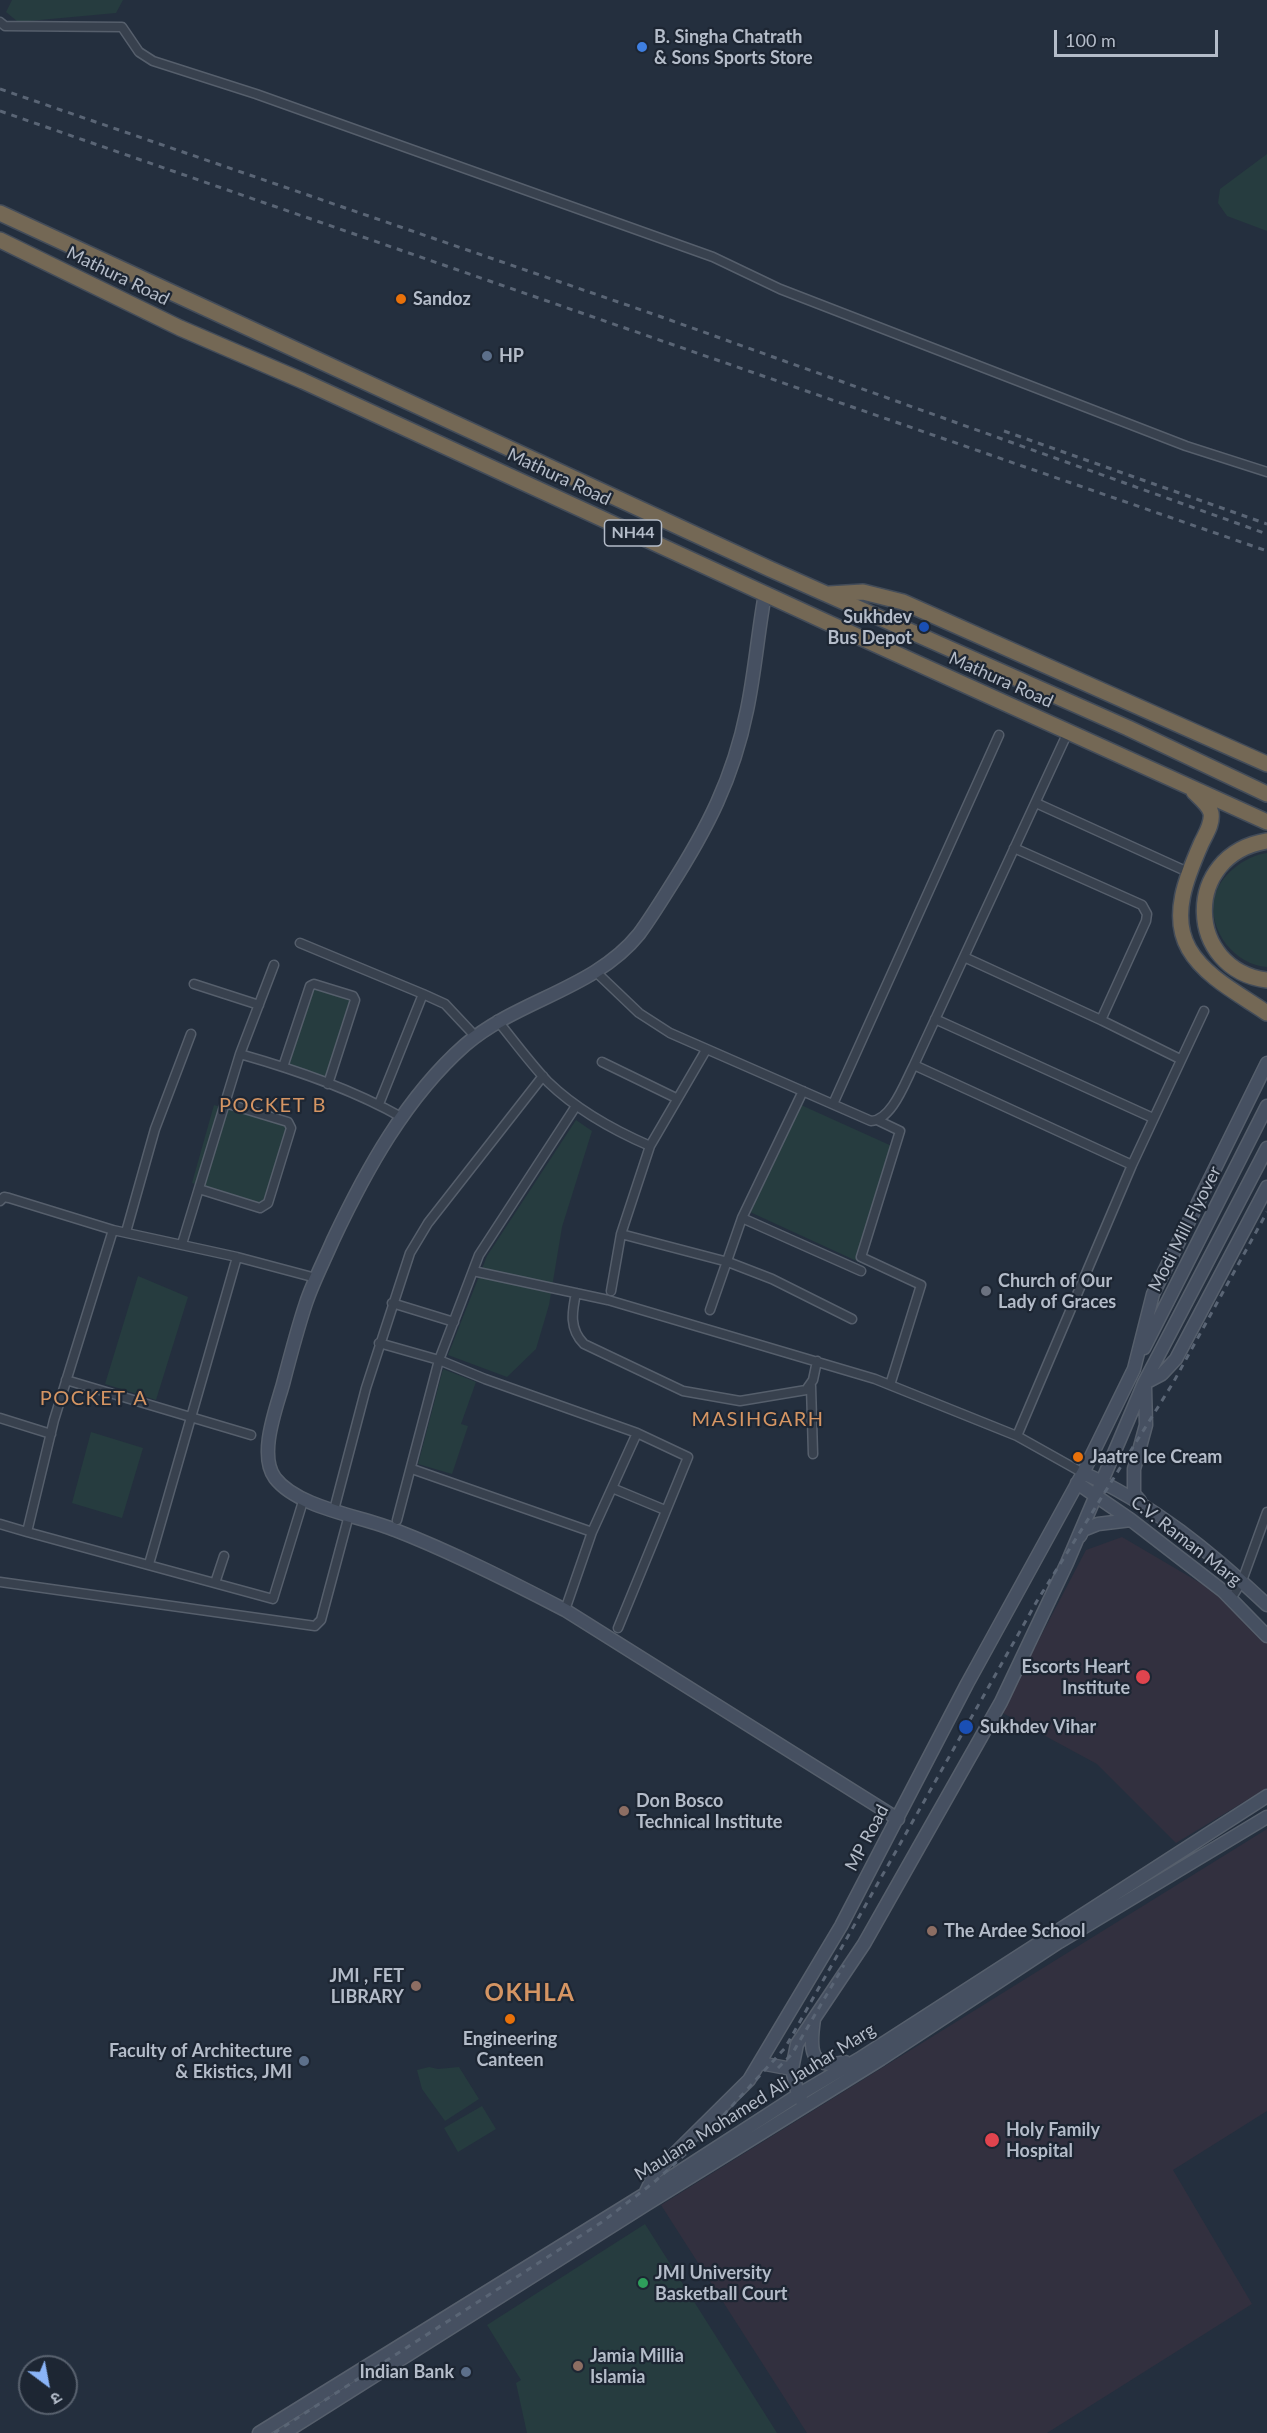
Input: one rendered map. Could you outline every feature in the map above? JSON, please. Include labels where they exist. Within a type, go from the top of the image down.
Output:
[{"type":"highway","name":"Mathura Road","points":[[0,213],[824,594],[1128,728],[1267,794]]},
{"type":"highway","name":"Mathura Road","points":[[0,240],[180,328],[303,381],[1267,822]]},
{"type":"highway","points":[[824,594],[863,592],[903,602],[1267,764]]},
{"type":"highway","points":[[1190,788],[1206,804],[1211,812],[1211,821],[1179,908],[1180,930],[1190,950],[1209,973],[1267,1013]]},
{"type":"highway","points":[[1260,842],[1225,859],[1217,869],[1206,892],[1204,918],[1213,943],[1228,963],[1251,976],[1267,980]]},
{"type":"main road","points":[[765,594],[748,709],[734,762],[715,811],[686,862],[638,935],[596,972],[498,1020],[476,1037],[442,1067],[386,1141],[354,1196],[305,1304],[276,1409],[268,1451],[269,1466],[277,1480],[304,1498],[395,1529],[520,1586],[565,1610],[898,1819]]},
{"type":"main road","points":[[1134,1369],[1153,1294],[1267,1062]]},
{"type":"main road","name":"Modi Mill Flyover","points":[[1134,1369],[1267,1106]]},
{"type":"main road","name":"Modi Mill Flyover","points":[[1097,1495],[1144,1383],[1267,1148]]},
{"type":"main road","points":[[1143,1504],[1134,1494],[1134,1469],[1146,1425],[1144,1383],[1162,1374],[1176,1359],[1267,1187]]},
{"type":"main road","name":"MP Road","points":[[647,2198],[655,2174],[749,2080],[841,1926],[967,1684],[1080,1478],[1134,1369]]},
{"type":"main road","name":"C.V. Raman Marg","points":[[1080,1478],[1102,1481],[1143,1504],[1242,1581],[1267,1605]]},
{"type":"main road","name":"C.V. Raman Marg","points":[[1080,1478],[1097,1495],[1231,1599],[1267,1636]]},
{"type":"main road","points":[[1067,1563],[1097,1495]]},
{"type":"main road","points":[[806,2106],[798,2095],[792,2069],[797,2044],[864,1944],[1000,1702],[1083,1530],[1098,1524],[1131,1520]]},
{"type":"main road","name":"Maulana Mohamed Ali Jauhar Marg","points":[[285,2433],[647,2198],[798,2095],[859,2059],[1267,1796]]},
{"type":"main road","name":"Maulana Mohamed Ali Jauhar Marg","points":[[266,2431],[647,2198],[806,2106],[1059,1942],[1267,1817]]},
{"type":"main road","points":[[815,2015],[811,2041],[813,2054],[821,2063],[830,2066],[859,2059]]},
{"type":"main road","points":[[760,2063],[792,2069]]},
{"type":"street","points":[[0,21],[5,26],[122,27],[139,52],[153,61],[267,98],[713,257],[812,302],[1186,446],[1267,472]]},
{"type":"street","points":[[596,972],[639,1013],[670,1033],[871,1121],[877,1120],[889,1111],[914,1065],[1068,732]]},
{"type":"street","points":[[833,1104],[999,735]]},
{"type":"street","points":[[1036,803],[1190,873]]},
{"type":"street","points":[[1014,848],[1142,905],[1145,909],[1146,921],[1101,1020]]},
{"type":"street","points":[[300,943],[445,1004],[476,1037]]},
{"type":"street","points":[[964,957],[1180,1059]]},
{"type":"street","points":[[182,1244],[240,1054],[274,965]]},
{"type":"street","points":[[194,984],[259,1005]]},
{"type":"street","points":[[283,1067],[310,986],[314,984],[353,996],[355,999],[328,1084]]},
{"type":"street","points":[[379,1104],[423,994]]},
{"type":"street","points":[[1017,1436],[1132,1165],[1204,1011]]},
{"type":"street","points":[[498,1020],[543,1076],[576,1106],[618,1132],[650,1146]]},
{"type":"street","points":[[935,1020],[1153,1118]]},
{"type":"street","points":[[126,1232],[155,1129],[191,1034]]},
{"type":"street","points":[[611,1291],[621,1234],[650,1146],[706,1050]]},
{"type":"street","points":[[240,1054],[283,1067],[379,1104],[403,1118]]},
{"type":"street","points":[[602,1062],[676,1098]]},
{"type":"street","points":[[914,1065],[1132,1165]]},
{"type":"street","points":[[334,1510],[380,1343],[410,1253],[429,1223],[543,1076]]},
{"type":"street","points":[[710,1310],[742,1218],[802,1090]]},
{"type":"street","points":[[199,1189],[260,1208],[268,1203],[291,1128],[288,1122],[225,1103]]},
{"type":"street","points":[[397,1521],[439,1360],[479,1255],[576,1106]]},
{"type":"street","points":[[877,1120],[900,1131],[861,1257],[921,1285],[890,1385]]},
{"type":"street","points":[[0,1201],[7,1197],[113,1230],[237,1257],[316,1278]]},
{"type":"street","points":[[742,1218],[861,1271]]},
{"type":"street","points":[[27,1532],[66,1380],[113,1230]]},
{"type":"street","points":[[621,1234],[728,1262],[772,1279],[852,1318]]},
{"type":"street","points":[[149,1564],[237,1257]]},
{"type":"street","points":[[473,1271],[576,1293],[817,1361],[890,1385],[1017,1436],[1080,1478]]},
{"type":"street","points":[[576,1293],[572,1324],[576,1337],[584,1344],[683,1391],[714,1398],[746,1400],[796,1394],[811,1386]]},
{"type":"street","points":[[392,1303],[453,1322]]},
{"type":"street","points":[[380,1343],[439,1360],[637,1434],[688,1456],[618,1628]]},
{"type":"street","points":[[813,1454],[811,1386],[817,1361]]},
{"type":"street","points":[[66,1380],[251,1435]]},
{"type":"street","points":[[0,1418],[51,1434]]},
{"type":"street","points":[[565,1610],[592,1532],[637,1434]]},
{"type":"street","points":[[412,1469],[592,1532]]},
{"type":"street","points":[[612,1488],[665,1510]]},
{"type":"street","points":[[0,1524],[274,1599],[304,1498]]},
{"type":"street","points":[[1231,1599],[1242,1581],[1267,1512]]},
{"type":"street","points":[[0,1582],[315,1626],[321,1620],[349,1515]]},
{"type":"street","points":[[215,1583],[224,1556]]},
{"type":"shaded area","name":"Escorts Heart Institute","points":[[1122,1537],[1219,1594],[1267,1642],[1267,1788],[1176,1843],[1097,1764],[1001,1712],[1086,1550]]},
{"type":"shaded area","name":"Holy Family Hospital","points":[[1267,1829],[1267,2111],[1173,2170],[1252,2304],[1047,2433],[807,2433],[661,2205]]},
{"type":"green space","points":[[12,0],[123,0],[116,13],[18,22],[6,12]]},
{"type":"green space","points":[[1267,154],[1267,231],[1227,216],[1218,203],[1220,189]]},
{"type":"green space","points":[[1267,853],[1267,967],[1244,960],[1226,944],[1215,923],[1213,911],[1217,890],[1227,875],[1250,858]]},
{"type":"green space","points":[[312,988],[352,998],[325,1086],[284,1069]]},
{"type":"green space","points":[[214,1105],[287,1126],[263,1205],[192,1183]]},
{"type":"green space","points":[[801,1105],[894,1147],[861,1263],[750,1212]]},
{"type":"green space","points":[[576,1120],[592,1131],[562,1227],[549,1305],[536,1349],[507,1377],[448,1355],[487,1256]]},
{"type":"green space","points":[[138,1276],[188,1297],[156,1400],[105,1384]]},
{"type":"green space","points":[[443,1369],[476,1382],[461,1424],[468,1426],[452,1474],[418,1464]]},
{"type":"green space","points":[[91,1432],[143,1448],[122,1518],[72,1503]]},
{"type":"green space","points":[[429,2067],[438,2069],[459,2067],[479,2099],[445,2121],[422,2089],[417,2070]]},
{"type":"green space","points":[[482,2106],[496,2129],[458,2152],[444,2128]]},
{"type":"green space","name":"Jamia Millia Islamia","points":[[645,2224],[777,2433],[527,2433],[516,2383],[521,2380],[487,2325]]},
{"type":"railway","points":[[0,89],[656,315],[1267,534]]},
{"type":"railway","points":[[0,111],[1267,551]]},
{"type":"railway","points":[[1004,431],[1267,524]]},
{"type":"railway","points":[[274,2433],[602,2222],[653,2183],[698,2143],[785,2048],[1037,1601],[1173,1383],[1267,1212]]},
{"type":"railway","points":[[778,2068],[792,2054],[844,1965]]},
{"type":"place","name":"B. Singha Chatrath & Sons Sports Store","points":[[642,47]]},
{"type":"place","name":"Sandoz","points":[[401,299]]},
{"type":"place","name":"HP","points":[[487,356]]},
{"type":"place","name":"Sukhdev Bus Depot","points":[[924,627]]},
{"type":"place","name":"Church of Our Lady of Graces","points":[[986,1291]]},
{"type":"place","name":"Jaatre Ice Cream","points":[[1078,1457]]},
{"type":"place","name":"Escorts Heart Institute","points":[[1143,1677]]},
{"type":"place","name":"Sukhdev Vihar","points":[[966,1727]]},
{"type":"place","name":"Don Bosco Technical Institute","points":[[624,1811]]},
{"type":"place","name":"The Ardee School","points":[[932,1931]]},
{"type":"place","name":"JMI , FET LIBRARY","points":[[416,1986]]},
{"type":"place","name":"Engineering Canteen","points":[[510,2019]]},
{"type":"place","name":"Faculty of Architecture & Ekistics, JMI","points":[[304,2061]]},
{"type":"place","name":"Holy Family Hospital","points":[[992,2140]]},
{"type":"place","name":"JMI University Basketball Court","points":[[643,2283]]},
{"type":"place","name":"Jamia Millia Islamia","points":[[578,2366]]},
{"type":"place","name":"Indian Bank","points":[[466,2372]]},
{"type":"district","name":"POCKET B","points":[[273,1106]]},
{"type":"district","name":"POCKET A","points":[[94,1399]]},
{"type":"district","name":"MASIHGARH","points":[[758,1420]]},
{"type":"district","name":"OKHLA","points":[[530,1993]]}]
